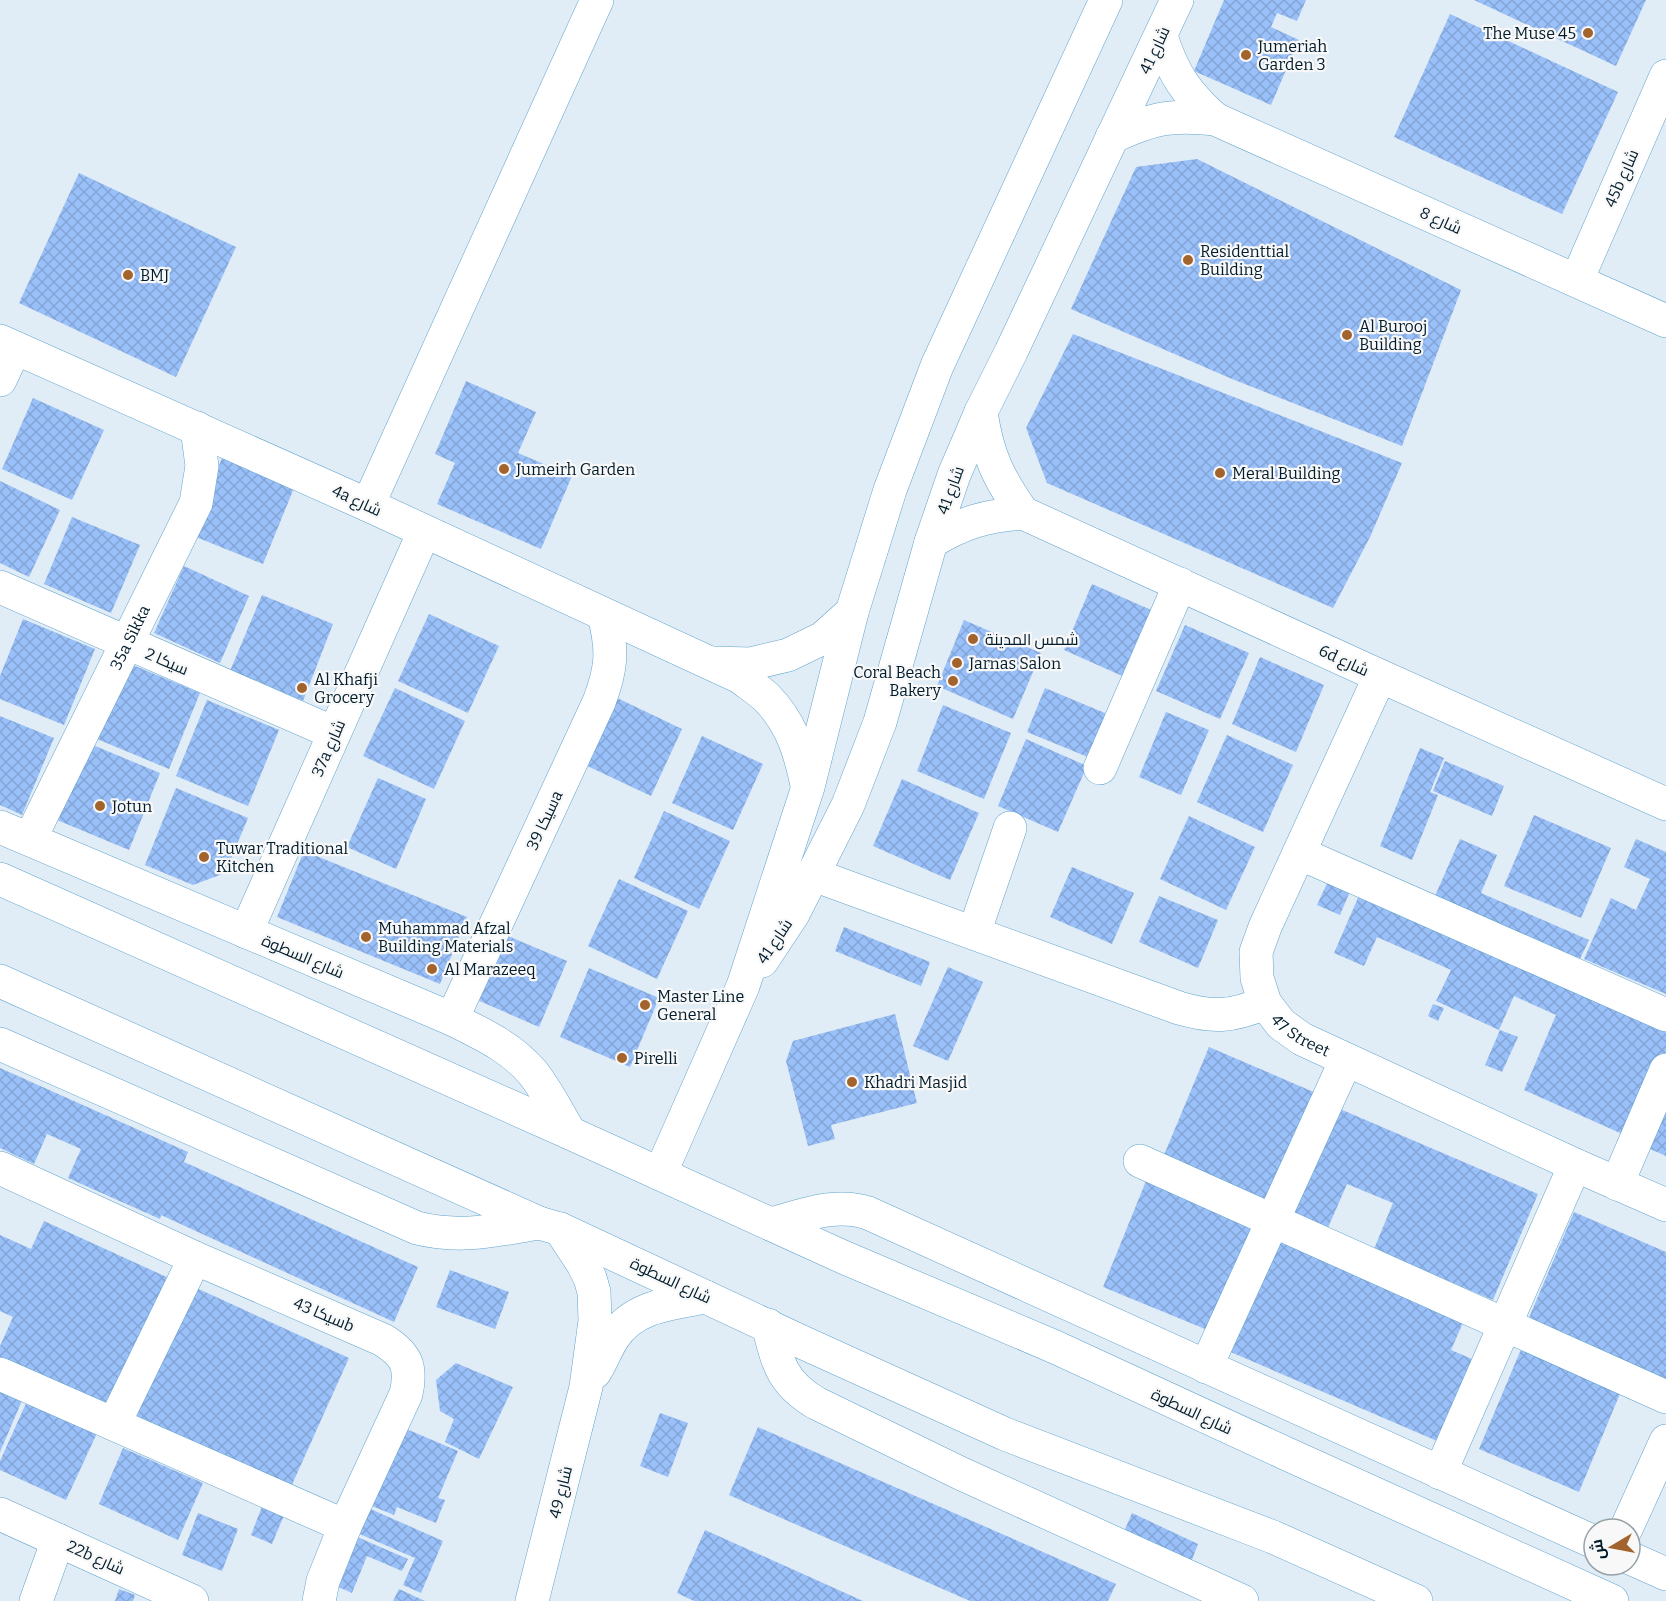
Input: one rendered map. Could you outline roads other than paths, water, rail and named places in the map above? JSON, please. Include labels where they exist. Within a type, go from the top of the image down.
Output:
[{"type":"street","points":[[368,505],[597,0]]},
{"type":"street","name":"شارع 41","points":[[660,1174],[743,986],[807,787],[852,612],[890,490],[937,366],[1106,0]]},
{"type":"street","name":"شارع 41","points":[[743,986],[787,923],[814,875],[848,805],[880,722],[931,543],[954,476],[981,412],[1177,0]]},
{"type":"street","name":"8 شارع","points":[[1161,36],[1169,60],[1181,82],[1196,102],[1215,119]]},
{"type":"street","name":"45b شارع","points":[[1576,280],[1666,76]]},
{"type":"street","name":"8 شارع","points":[[1112,137],[1137,125],[1162,118],[1189,116],[1215,119],[1666,321]]},
{"type":"street","points":[[0,380],[8,344]]},
{"type":"street","name":"4a شارع","points":[[8,344],[368,505],[740,677],[766,698],[787,724],[801,754],[807,787]]},
{"type":"street","points":[[981,412],[985,439],[994,466],[1023,513]]},
{"type":"street","name":"35a Sikka","points":[[30,839],[196,503],[201,466],[197,428]]},
{"type":"street","points":[[931,543],[951,530],[975,520],[1023,513]]},
{"type":"street","name":"6d شارع","points":[[1023,513],[1666,804]]},
{"type":"street","name":"37a شارع","points":[[246,932],[424,532]]},
{"type":"street","points":[[1100,768],[1180,584]]},
{"type":"street","name":"سيكا 2","points":[[0,587],[334,733]]},
{"type":"street","name":"4a شارع","points":[[713,663],[750,664],[788,655],[823,638],[852,612]]},
{"type":"street","name":"سيكا 39a","points":[[452,1019],[607,681],[611,658],[610,636],[604,615]]},
{"type":"street","name":"47 Street","points":[[1380,676],[1264,927],[1256,952],[1257,978],[1265,1003],[1281,1024],[1302,1039],[1666,1205]]},
{"type":"street","name":"شارع السطوة","points":[[0,827],[452,1019],[492,1039],[508,1049],[534,1074],[570,1133]]},
{"type":"street","points":[[974,933],[1010,828]]},
{"type":"street","points":[[1299,853],[1666,1015]]},
{"type":"street","points":[[814,875],[1200,1014],[1222,1015],[1244,1011],[1265,1003]]},
{"type":"street","name":"شارع السطوة","points":[[0,879],[843,1257],[1055,1347],[1612,1601]]},
{"type":"street","name":"شارع السطوة","points":[[0,981],[550,1226],[1005,1434],[1273,1536],[1416,1601]]},
{"type":"street","points":[[0,1044],[417,1228],[435,1233],[472,1234],[550,1226]]},
{"type":"street","points":[[1206,1367],[1346,1060]]},
{"type":"street","points":[[1617,1184],[1666,1071]]},
{"type":"street","points":[[1140,1161],[1666,1397]]},
{"type":"street","points":[[1440,1473],[1575,1165]]},
{"type":"street","name":"سيكا 43b","points":[[0,1168],[397,1348],[406,1362],[409,1378],[406,1394],[345,1526],[323,1581],[319,1601]]},
{"type":"street","points":[[771,1224],[836,1208],[857,1209],[868,1213],[1582,1537]]},
{"type":"street","name":"شارع 49","points":[[532,1601],[587,1383],[595,1321],[594,1292],[584,1264],[550,1226]]},
{"type":"street","points":[[114,1424],[195,1258]]},
{"type":"street","name":"شارع 49","points":[[587,1383],[613,1338],[622,1326],[635,1316],[663,1305],[706,1297]]},
{"type":"street","points":[[768,1325],[780,1367],[802,1395],[816,1404],[962,1474],[1242,1601]]},
{"type":"street","points":[[0,1374],[345,1526]]},
{"type":"street","points":[[1631,1517],[1666,1441]]},
{"type":"street","name":"22b شارع","points":[[0,1514],[192,1601]]},
{"type":"street","points":[[36,1601],[58,1540]]},
{"type":"street","points":[[1642,1563],[1666,1574]]},
{"type":"place","name":"The Muse 45","points":[[1588,33]]},
{"type":"place","name":"Jumeriah Garden 3","points":[[1246,55]]},
{"type":"place","name":"Residenttial Building","points":[[1188,260]]},
{"type":"place","name":"BMJ","points":[[128,275]]},
{"type":"place","name":"Al Burooj Building","points":[[1347,335]]},
{"type":"place","name":"Jumeirh Garden","points":[[504,469]]},
{"type":"place","name":"Meral Building","points":[[1220,473]]},
{"type":"place","name":"شمس المدينة","points":[[973,639]]},
{"type":"place","name":"Jarnas Salon","points":[[957,663]]},
{"type":"place","name":"Coral Beach Bakery","points":[[953,681]]},
{"type":"place","name":"Al Khafji Grocery","points":[[302,688]]},
{"type":"place","name":"Jotun","points":[[100,806]]},
{"type":"place","name":"Tuwar Traditional Kitchen","points":[[204,857]]},
{"type":"place","name":"Muhammad Afzal Building Materials","points":[[366,937]]},
{"type":"place","name":"Al Marazeeq","points":[[432,969]]},
{"type":"place","name":"Master Line General","points":[[645,1005]]},
{"type":"place","name":"Pirelli","points":[[622,1058]]},
{"type":"place","name":"Khadri Masjid","points":[[852,1082]]}]
